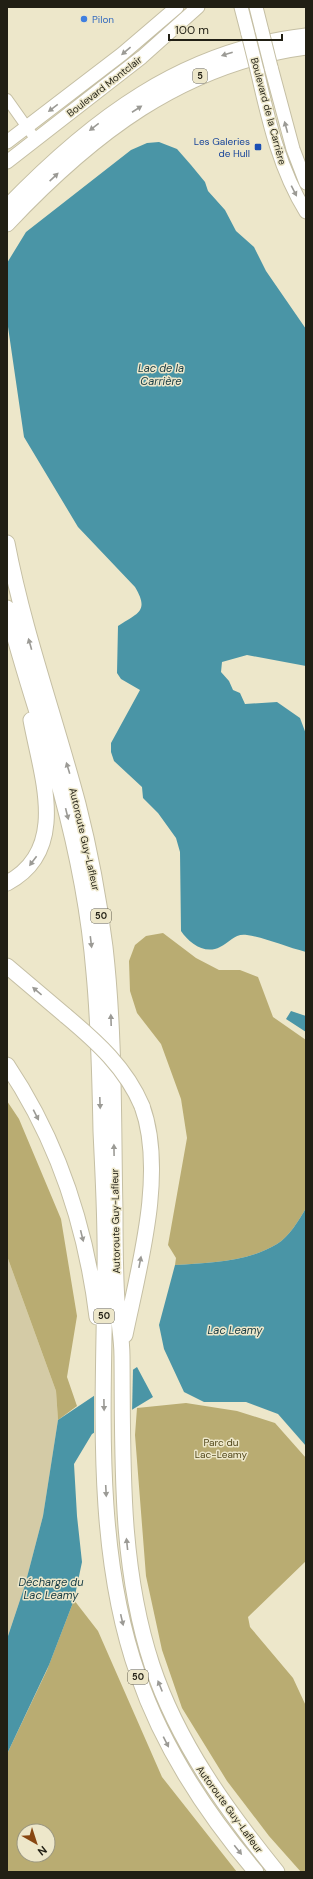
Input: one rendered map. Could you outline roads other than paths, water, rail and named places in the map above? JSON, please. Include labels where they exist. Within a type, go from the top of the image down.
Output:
[{"type":"highway","name":"5","points":[[7,208],[36,178],[97,124],[161,82],[199,64],[233,52],[273,41],[306,36]]},
{"type":"highway","name":"5","points":[[7,224],[48,182],[83,150],[120,121],[153,100],[181,85],[221,68],[258,56],[306,47]]},
{"type":"highway","points":[[7,199],[36,178]]},
{"type":"highway","name":"Autoroute Guy-Lafleur","points":[[7,543],[26,628],[81,816],[100,909],[107,968],[110,1013],[117,1301],[122,1352],[124,1514],[130,1568],[142,1628],[156,1676],[176,1722],[198,1764],[232,1815],[277,1872]]},
{"type":"highway","name":"Autoroute Guy-Lafleur","points":[[7,608],[16,643],[66,809],[82,878],[90,933],[97,1014],[105,1267],[103,1366],[104,1452],[108,1525],[115,1586],[123,1625],[138,1676],[156,1720],[182,1771],[216,1822],[256,1872]]},
{"type":"highway","points":[[7,883],[23,872],[36,858],[44,842],[47,824],[44,792],[16,643]]},
{"type":"highway","points":[[7,966],[95,1041],[119,1066],[130,1082],[142,1106],[152,1146],[151,1181],[145,1234],[122,1352]]},
{"type":"highway","points":[[7,1065],[42,1125],[71,1197],[89,1269],[103,1366]]},
{"type":"main road","name":"Boulevard Montclair","points":[[7,142],[122,54],[177,7]]},
{"type":"main road","name":"Boulevard Montclair","points":[[7,162],[142,57],[198,7]]},
{"type":"main road","name":"Boulevard de la Carrière","points":[[241,7],[271,128],[283,166],[306,212]]},
{"type":"main road","name":"Boulevard de la Carrière","points":[[256,7],[293,149],[306,183]]},
{"type":"street","points":[[7,99],[36,140]]},
{"type":"water","name":"Lac de la Carrière","points":[[159,142],[177,149],[205,182],[208,191],[225,210],[236,231],[254,247],[266,271],[306,329],[306,666],[247,655],[222,662],[221,672],[229,681],[233,690],[240,693],[245,704],[277,702],[300,718],[306,734],[306,952],[247,935],[239,935],[214,949],[203,949],[188,940],[181,931],[180,852],[176,838],[158,813],[143,798],[142,787],[114,761],[111,752],[111,743],[140,690],[121,679],[117,673],[118,626],[136,615],[139,611],[141,602],[139,595],[135,587],[78,527],[24,437],[7,320],[7,263],[26,232],[131,150],[147,143]]},
{"type":"water","points":[[291,1011],[306,1016],[306,1032],[286,1019]]},
{"type":"water","name":"Lac Leamy","points":[[306,1208],[306,1446],[278,1414],[246,1402],[204,1402],[184,1392],[164,1349],[159,1325],[175,1265],[241,1258],[266,1250],[286,1237]]},
{"type":"water","name":"Décharge du Lac Leamy","points":[[137,1367],[153,1397],[92,1434],[74,1464],[77,1516],[82,1562],[74,1600],[49,1665],[7,1754],[7,1639],[25,1585],[43,1516],[58,1420]]},
{"type":"place","name":"Pilon","points":[[84,19]]},
{"type":"place","name":"Les Galeries de Hull","points":[[258,147]]},
{"type":"park label","name":"Parc du Lac-Leamy","points":[[221,1448]]}]
